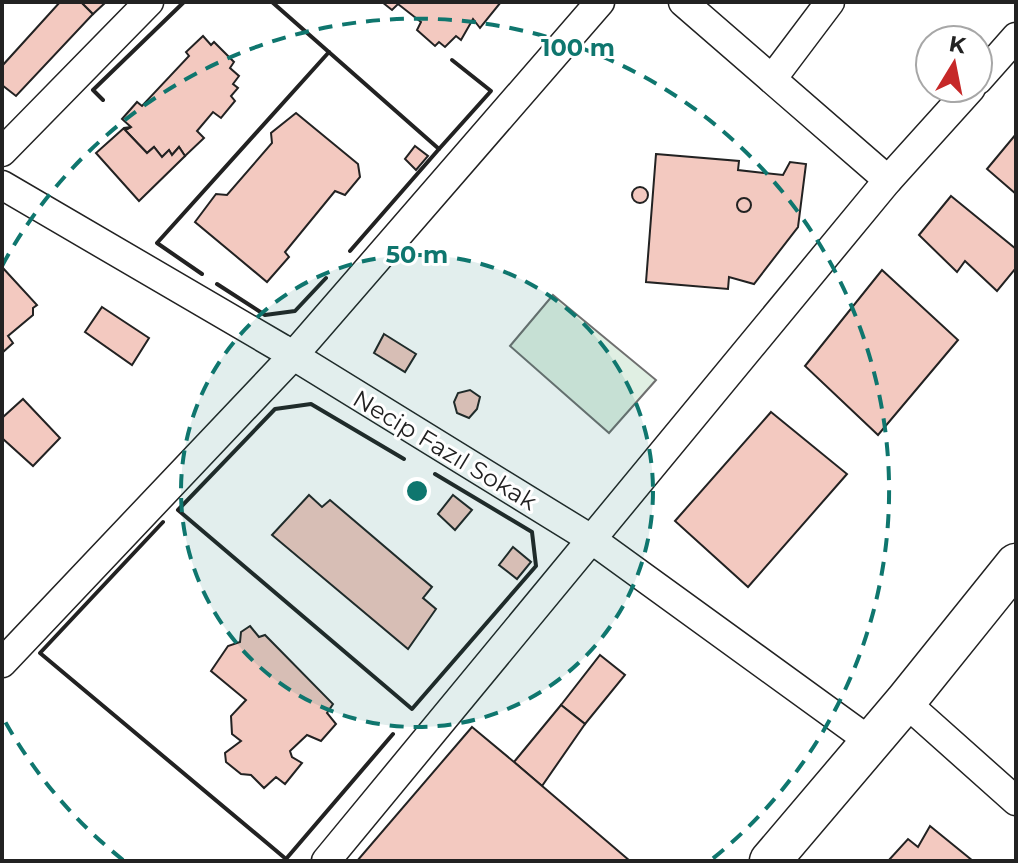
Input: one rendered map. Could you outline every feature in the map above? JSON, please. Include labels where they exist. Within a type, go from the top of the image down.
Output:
[{"type":"main road","points":[[770,861],[905,702],[1016,564]]},
{"type":"street","points":[[2,152],[149,2]]},
{"type":"street","points":[[2,663],[292,357],[600,2]]},
{"type":"street","points":[[683,2],[888,180]]},
{"type":"street","points":[[772,79],[830,2]]},
{"type":"street","points":[[994,62],[1016,37]]},
{"type":"street","points":[[326,861],[888,180],[957,104]]},
{"type":"street","name":"Necip Fazıl Sokak","points":[[2,185],[591,539],[871,742]]},
{"type":"street","points":[[905,702],[1016,801]]},
{"type":"green space","points":[[553,295],[656,380],[609,433],[510,346]]},
{"type":"building","points":[[60,2],[81,2],[93,14],[16,96],[2,85],[2,66]]},
{"type":"building","points":[[81,2],[106,2],[93,14]]},
{"type":"building","points":[[382,2],[501,2],[480,28],[473,19],[461,40],[456,36],[445,47],[439,42],[435,46],[417,30],[421,22],[398,4],[392,10]]},
{"type":"building","points":[[203,36],[211,45],[214,42],[234,62],[230,68],[239,76],[233,84],[238,88],[231,96],[235,101],[221,118],[213,112],[197,131],[204,138],[185,156],[179,147],[172,155],[169,150],[162,157],[154,147],[147,153],[125,130],[131,127],[122,119],[137,102],[142,106],[189,56],[186,52]]},
{"type":"building","points":[[296,113],[358,164],[360,177],[345,195],[335,191],[285,252],[289,257],[267,282],[195,222],[216,194],[227,195],[272,143],[271,133]]},
{"type":"building","points":[[131,127],[125,130],[147,153],[154,147],[162,157],[169,150],[172,155],[179,147],[185,156],[139,201],[96,153],[124,128]]},
{"type":"building","points":[[1016,134],[1016,194],[987,169]]},
{"type":"building","points":[[415,146],[428,156],[416,170],[405,159]]},
{"type":"building","points":[[656,154],[739,161],[738,170],[783,175],[790,162],[806,164],[798,227],[754,284],[729,277],[728,289],[646,282]]},
{"type":"building","points":[[637,187],[643,187],[648,195],[646,201],[637,203],[632,198],[632,192]]},
{"type":"building","points":[[951,196],[1016,249],[1016,268],[997,291],[965,261],[957,272],[919,235]]},
{"type":"building","points":[[744,198],[751,205],[744,212],[737,205]]},
{"type":"building","points":[[2,267],[37,305],[33,308],[33,315],[8,336],[13,343],[2,353]]},
{"type":"building","points":[[882,270],[958,340],[878,435],[805,366]]},
{"type":"building","points":[[102,307],[149,338],[132,365],[85,332]]},
{"type":"building","points":[[384,334],[416,354],[405,372],[374,353]]},
{"type":"building","points":[[470,390],[480,397],[477,409],[469,418],[457,413],[454,402],[458,393]]},
{"type":"building","points":[[23,399],[60,438],[33,466],[2,438],[2,418]]},
{"type":"building","points":[[771,412],[847,474],[748,587],[675,521]]},
{"type":"building","points":[[309,495],[322,507],[330,500],[432,587],[423,598],[436,609],[408,649],[272,535]]},
{"type":"building","points":[[453,495],[472,510],[455,530],[438,514]]},
{"type":"building","points":[[513,547],[531,562],[517,579],[499,565]]},
{"type":"building","points":[[250,626],[259,637],[265,635],[333,704],[327,713],[336,724],[321,741],[307,735],[290,751],[292,757],[302,763],[285,784],[276,777],[264,788],[251,775],[241,774],[226,762],[225,753],[241,741],[232,734],[231,716],[246,700],[211,671],[228,646],[240,642],[241,632]]},
{"type":"building","points":[[600,655],[625,675],[585,724],[561,705]]},
{"type":"building","points":[[561,705],[585,724],[542,786],[514,762]]},
{"type":"building","points":[[472,727],[514,762],[630,861],[357,861]]},
{"type":"building","points":[[930,826],[973,861],[888,861],[908,839],[918,847]]},
{"type":"wall","points":[[103,100],[93,90],[184,2]]},
{"type":"wall","points":[[272,2],[439,149],[350,251]]},
{"type":"wall","points":[[202,274],[157,243],[329,52]]},
{"type":"wall","points":[[439,149],[491,91],[452,60]]},
{"type":"wall","points":[[217,284],[265,315],[295,311],[326,278]]},
{"type":"wall","points":[[404,459],[311,404],[275,409],[178,510],[412,709],[536,566],[532,532],[435,474]]},
{"type":"wall","points":[[163,522],[40,653],[286,859],[393,734]]}]
